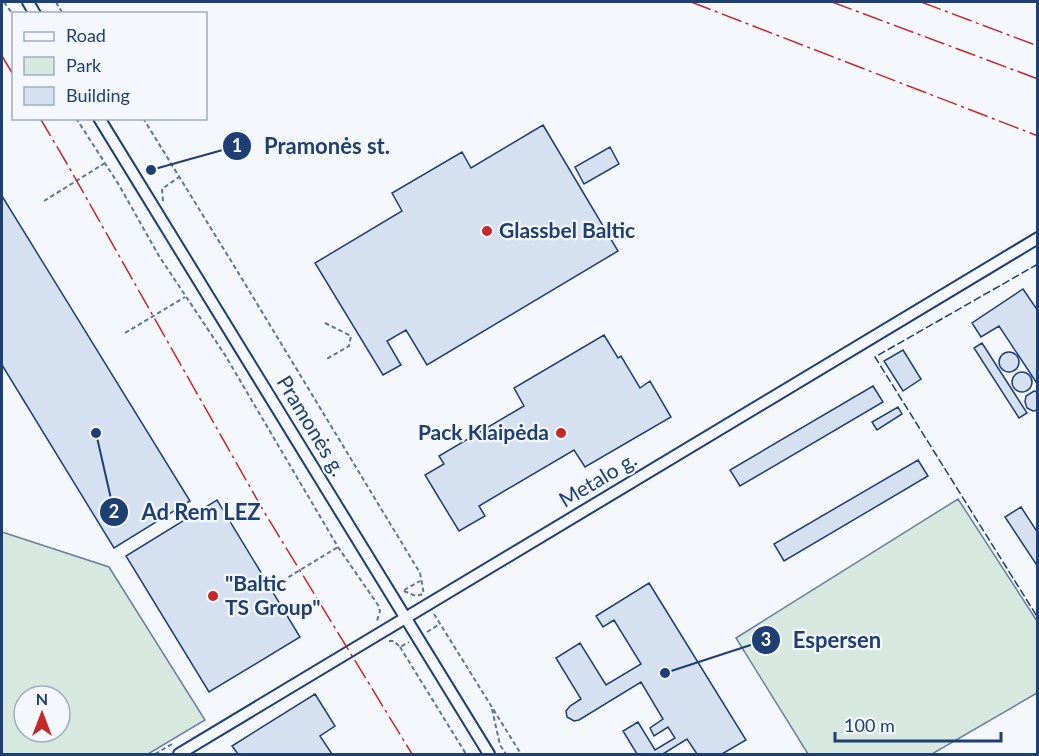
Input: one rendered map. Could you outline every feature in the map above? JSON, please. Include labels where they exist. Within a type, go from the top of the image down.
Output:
[{"type":"street","name":"Pramonės g.","points":[[100,120],[489,754]]},
{"type":"street","name":"Metalo g.","points":[[179,754],[1038,238]]},
{"type":"path","points":[[77,120],[120,185],[159,256],[225,355],[338,547],[378,605]]},
{"type":"path","points":[[144,120],[420,573],[423,594],[428,605],[521,754]]},
{"type":"path","points":[[44,201],[105,163]]},
{"type":"path","points":[[156,211],[164,206],[162,189],[179,177]]},
{"type":"path","points":[[125,333],[185,297]]},
{"type":"path","points":[[325,323],[351,336],[350,346],[325,360]]},
{"type":"path","points":[[282,581],[338,547]]},
{"type":"path","points":[[400,647],[466,754]]},
{"type":"path","points":[[491,706],[500,745],[506,754]]},
{"type":"green space","points":[[958,499],[1037,621],[1037,693],[932,754],[808,754],[736,638]]},
{"type":"green space","points":[[2,532],[109,567],[205,720],[148,754],[2,754]]},
{"type":"building","name":"Glassbel Baltic","points":[[543,125],[618,251],[427,365],[406,330],[387,341],[401,365],[383,375],[315,263],[402,211],[392,193],[462,152],[471,168]]},
{"type":"building","points":[[610,147],[619,164],[584,184],[575,167]]},
{"type":"building","points":[[2,196],[190,501],[114,548],[2,365]]},
{"type":"building","points":[[1023,289],[1038,311],[1038,385],[999,326],[981,337],[972,323]]},
{"type":"building","name":"Pack Klaipėda","points":[[604,335],[618,358],[621,356],[640,388],[650,381],[671,417],[585,467],[574,450],[479,506],[485,516],[459,531],[425,475],[444,464],[439,456],[524,406],[514,388]]},
{"type":"building","points":[[982,343],[1027,413],[1019,418],[974,348]]},
{"type":"building","points":[[903,350],[921,379],[903,391],[884,361]]},
{"type":"building","points":[[1009,352],[1016,355],[1019,362],[1016,369],[1009,372],[1002,369],[999,362],[1002,355]]},
{"type":"building","points":[[1022,372],[1029,375],[1032,382],[1029,389],[1022,392],[1015,389],[1012,382],[1015,375]]},
{"type":"building","points":[[873,386],[883,402],[740,486],[730,470]]},
{"type":"building","points":[[1034,391],[1038,392],[1038,410],[1033,411],[1027,408],[1025,402],[1026,396]]},
{"type":"building","points":[[898,407],[902,414],[877,430],[872,422]]},
{"type":"building","points":[[918,460],[928,476],[784,561],[774,544]]},
{"type":"building","name":"\"Baltic TS Group\"","points":[[217,500],[300,637],[209,692],[126,556]]},
{"type":"building","points":[[1021,507],[1038,533],[1038,567],[1005,517]]},
{"type":"building","points":[[649,583],[746,740],[722,754],[697,754],[687,739],[663,754],[637,754],[623,731],[638,722],[655,750],[675,738],[668,727],[654,736],[650,728],[663,719],[641,682],[579,720],[574,721],[567,717],[566,711],[581,699],[556,658],[580,643],[606,685],[641,664],[614,620],[603,627],[596,616]]},
{"type":"building","points":[[315,694],[335,726],[320,736],[332,754],[238,754],[232,746]]},
{"type":"fence","points":[[1038,264],[875,357],[1038,618]]},
{"type":"power","points":[[691,2],[1038,136]]},
{"type":"power","points":[[832,2],[1038,79]]},
{"type":"power","points":[[921,2],[1038,46]]},
{"type":"power","points":[[2,56],[12,73]]},
{"type":"power","points":[[41,120],[263,510],[412,754]]},
{"type":"place","name":"Pramonės st.","points":[[151,170]]},
{"type":"place","name":"Glassbel Baltic","points":[[487,231]]},
{"type":"place","name":"Ad Rem LEZ","points":[[96,433]]},
{"type":"place","name":"Pack Klaipėda","points":[[561,433]]},
{"type":"place","name":"\"Baltic TS Group\"","points":[[213,596]]},
{"type":"place","name":"Espersen","points":[[665,673]]}]
